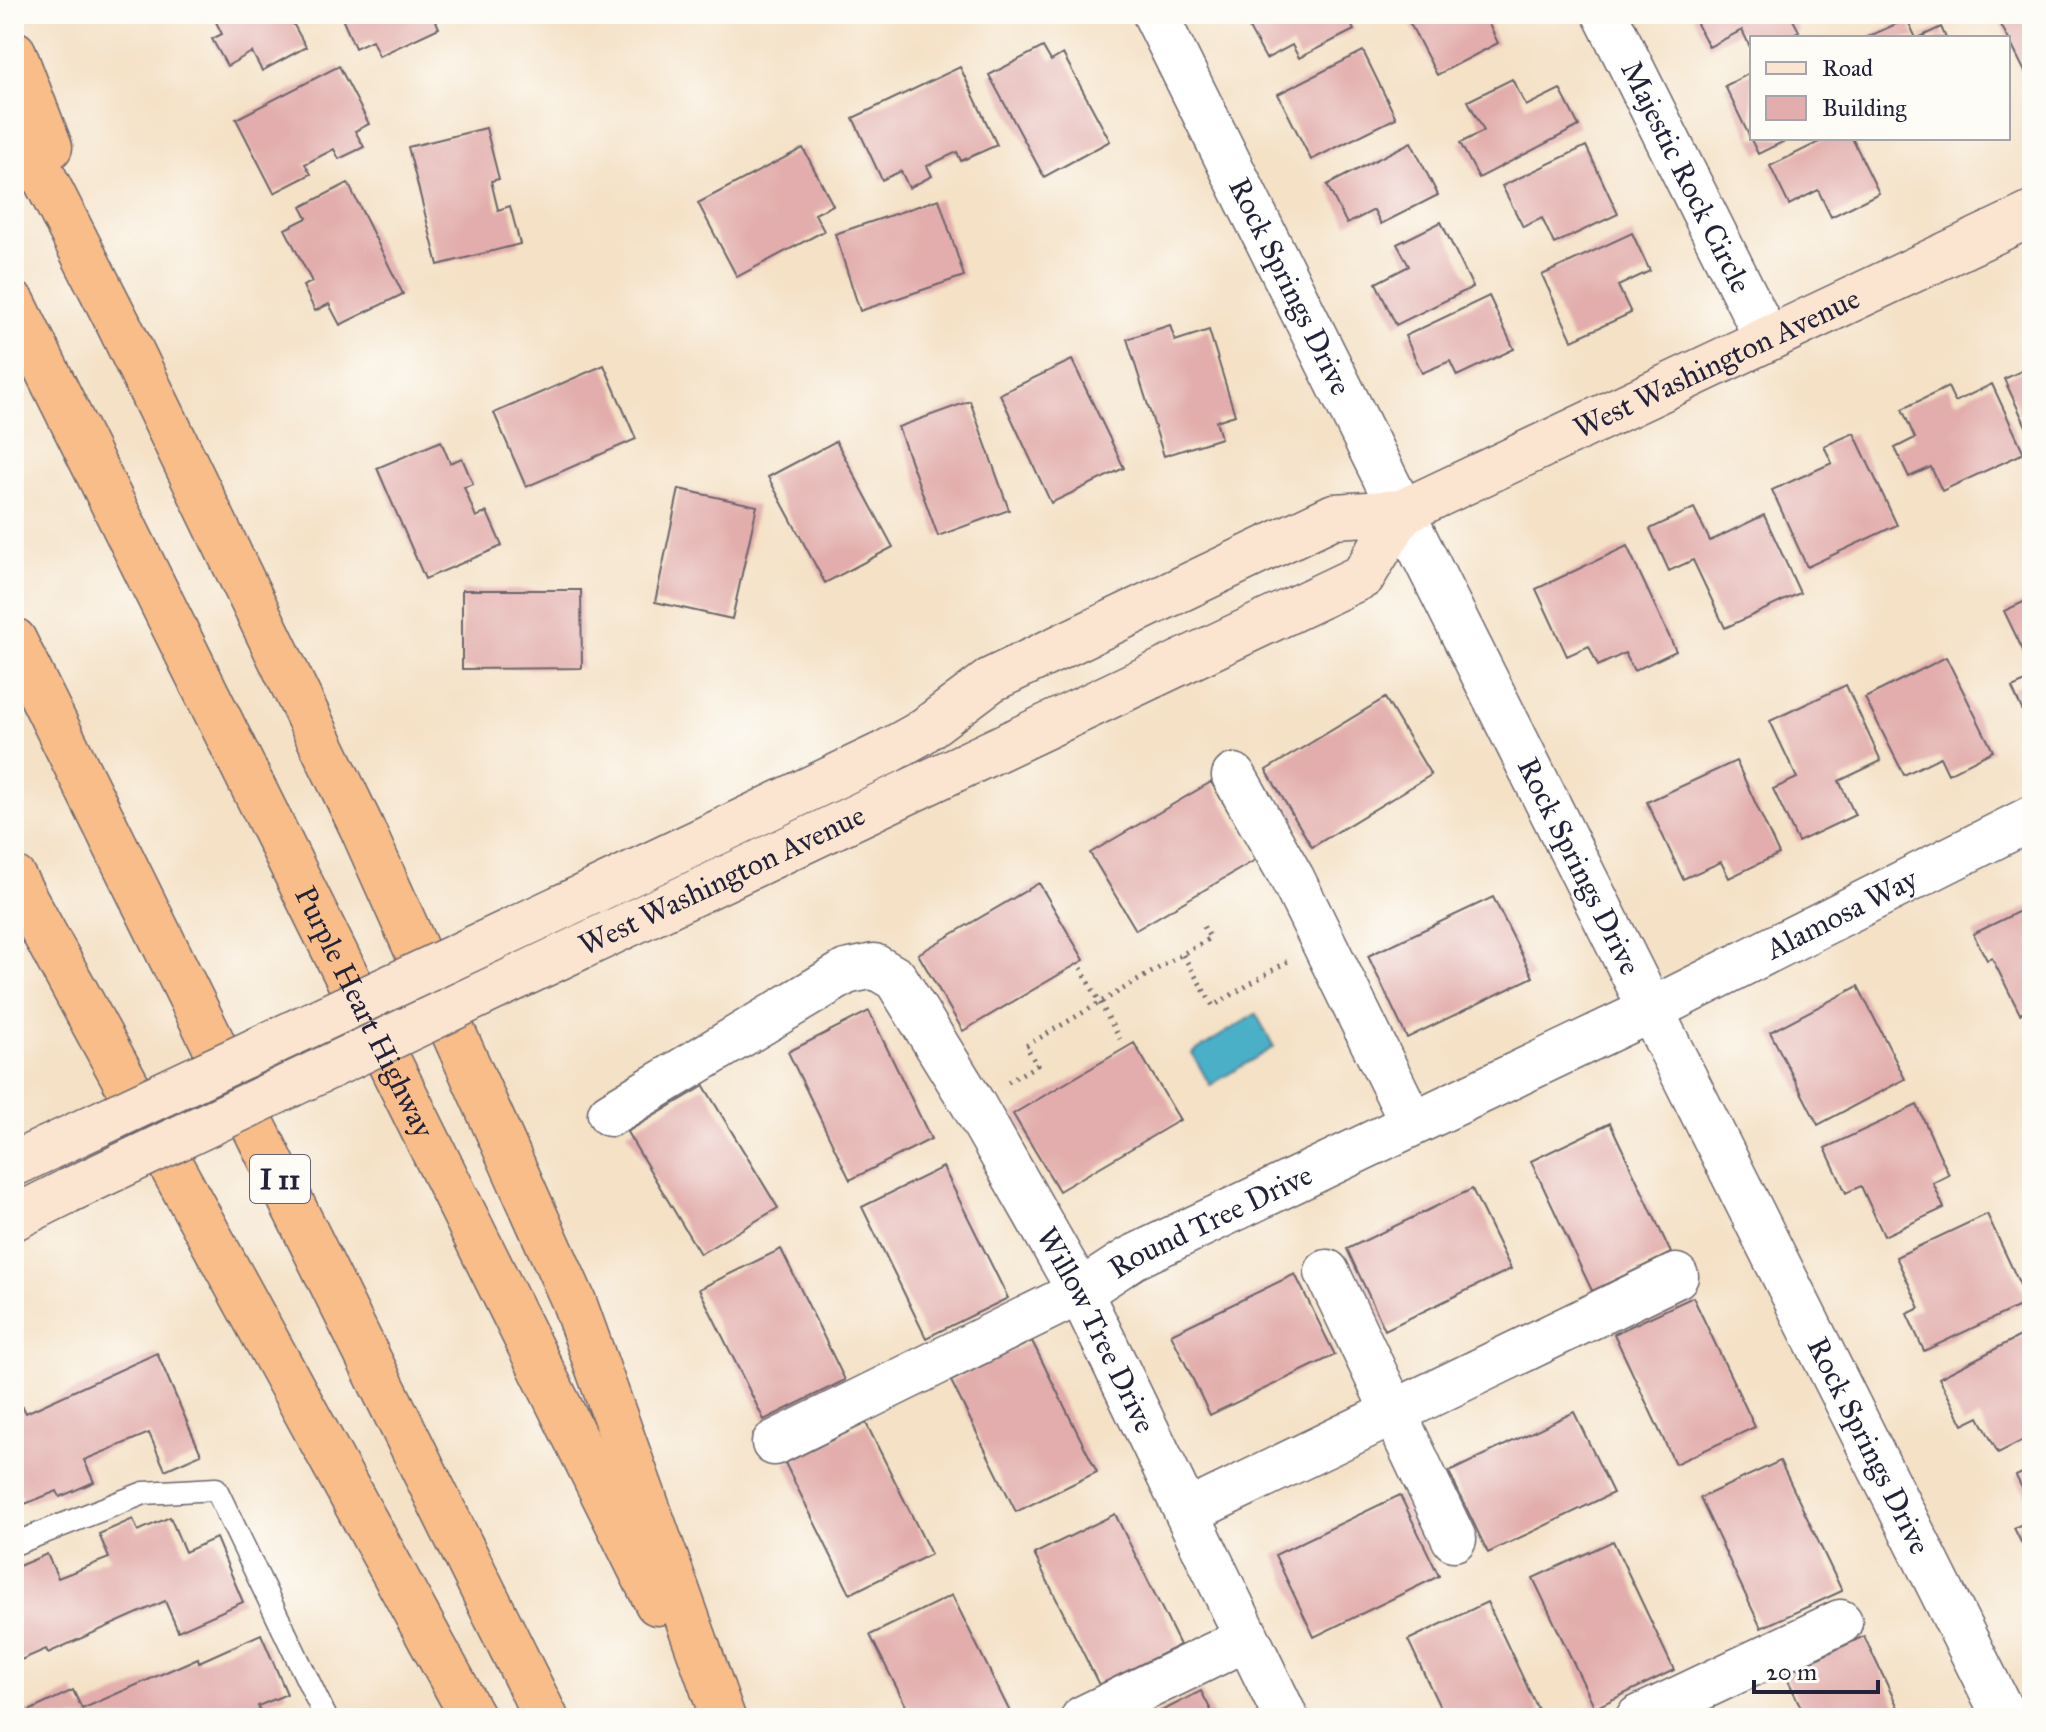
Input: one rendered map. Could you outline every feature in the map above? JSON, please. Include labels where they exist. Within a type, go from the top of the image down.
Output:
[{"type":"highway","points":[[14,53],[119,325]]},
{"type":"highway","points":[[14,118],[119,325],[361,826],[574,1302],[723,1718]]},
{"type":"highway","name":"Purple Heart Highway","points":[[14,304],[365,1010],[519,1329],[715,1718]]},
{"type":"highway","name":"I 11","points":[[14,640],[546,1718]]},
{"type":"highway","points":[[14,878],[473,1718]]},
{"type":"main road","name":"West Washington Avenue","points":[[31,1156],[885,753],[919,734],[991,680],[1334,516],[1402,512],[2032,214]]},
{"type":"main road","name":"West Washington Avenue","points":[[14,1218],[1363,576],[1402,512]]},
{"type":"street","name":"Rock Springs Drive","points":[[1155,14],[2005,1718]]},
{"type":"street","name":"Majestic Rock Circle","points":[[1605,14],[1767,339]]},
{"type":"street","points":[[1234,776],[1292,878],[1412,1123]]},
{"type":"street","name":"Alamosa Way","points":[[1653,1009],[2032,818]]},
{"type":"street","name":"Willow Tree Drive","points":[[610,1114],[846,972],[874,966],[896,979],[973,1104],[1080,1292],[1286,1718]]},
{"type":"street","name":"Round Tree Drive","points":[[774,1443],[1080,1292],[1132,1258],[1653,1009]]},
{"type":"street","points":[[1327,1272],[1454,1539]]},
{"type":"street","points":[[1188,1512],[1676,1276]]},
{"type":"street","points":[[1651,1715],[1840,1622]]},
{"type":"street","points":[[1083,1718],[1246,1639]]},
{"type":"lane","points":[[14,1544],[144,1493],[216,1489],[326,1718]]},
{"type":"path","points":[[973,1104],[1037,1065],[1026,1046],[1210,938],[1201,922]]},
{"type":"path","points":[[1183,955],[1213,1006],[1299,955]]},
{"type":"path","points":[[1081,968],[1120,1039]]},
{"type":"water","points":[[1256,1014],[1274,1047],[1210,1085],[1192,1053]]},
{"type":"building","points":[[212,14],[288,14],[306,47],[262,71],[252,52],[227,66],[212,39],[222,34]]},
{"type":"building","points":[[340,14],[433,14],[439,28],[379,56],[372,40],[355,48]]},
{"type":"building","points":[[1259,14],[1346,14],[1354,30],[1299,58],[1292,45],[1266,59],[1245,21]]},
{"type":"building","points":[[1405,14],[1484,14],[1498,43],[1437,75]]},
{"type":"building","points":[[1692,14],[1790,14],[1799,31],[1790,36],[1750,36],[1750,47],[1742,30],[1709,47]]},
{"type":"building","points":[[1995,14],[2032,14],[2032,86],[2010,42],[2010,36],[2007,36]]},
{"type":"building","points":[[1907,19],[1915,36],[1869,36]]},
{"type":"building","points":[[1941,27],[1945,36],[1922,36]]},
{"type":"building","points":[[1043,47],[1051,61],[1063,54],[1110,141],[1044,177],[989,75]]},
{"type":"building","points":[[1363,51],[1396,118],[1311,160],[1278,94]]},
{"type":"building","points":[[339,66],[369,124],[355,131],[364,147],[339,159],[334,149],[305,164],[311,174],[274,193],[236,119]]},
{"type":"building","points":[[960,67],[997,145],[961,161],[957,152],[927,166],[932,176],[909,188],[901,171],[882,180],[853,118]]},
{"type":"building","points":[[1750,73],[1750,138],[1725,86]]},
{"type":"building","points":[[1512,79],[1526,106],[1560,89],[1579,126],[1479,178],[1460,143],[1484,131],[1468,101]]},
{"type":"building","points":[[486,128],[499,179],[491,181],[498,210],[510,206],[520,244],[438,265],[408,147]]},
{"type":"building","points":[[1751,140],[1787,140],[1758,154]]},
{"type":"building","points":[[1823,140],[1853,140],[1879,193],[1831,217],[1818,190],[1789,205],[1770,166]]},
{"type":"building","points":[[1411,142],[1438,195],[1381,224],[1374,210],[1347,224],[1327,185]]},
{"type":"building","points":[[1586,146],[1618,214],[1554,244],[1542,218],[1523,227],[1502,186]]},
{"type":"building","points":[[803,148],[833,205],[815,214],[824,231],[737,277],[698,203]]},
{"type":"building","points":[[348,183],[403,294],[340,325],[329,304],[315,311],[303,286],[312,282],[285,229],[307,218],[301,207]]},
{"type":"building","points":[[939,199],[964,276],[860,311],[835,234]]},
{"type":"building","points":[[1441,222],[1473,287],[1396,325],[1376,283],[1409,266],[1397,244]]},
{"type":"building","points":[[1632,233],[1650,271],[1618,286],[1631,313],[1572,340],[1542,275]]},
{"type":"building","points":[[1489,296],[1514,349],[1457,376],[1450,361],[1422,373],[1405,336]]},
{"type":"building","points":[[1170,325],[1175,341],[1209,330],[1235,415],[1216,421],[1221,438],[1164,456],[1127,339]]},
{"type":"building","points":[[1072,360],[1124,468],[1051,503],[1000,394]]},
{"type":"building","points":[[604,365],[636,439],[526,487],[494,413]]},
{"type":"building","points":[[2032,366],[2032,439],[2004,379]]},
{"type":"building","points":[[1992,384],[2024,453],[1942,491],[1931,467],[1909,477],[1895,448],[1915,438],[1902,409],[1948,387],[1955,402]]},
{"type":"building","points":[[970,401],[1009,510],[938,536],[898,427]]},
{"type":"building","points":[[1854,433],[1897,525],[1807,567],[1772,490],[1832,463],[1824,446]]},
{"type":"building","points":[[441,441],[450,463],[462,458],[473,484],[464,487],[476,517],[487,512],[502,546],[425,579],[377,468]]},
{"type":"building","points":[[836,441],[893,547],[825,583],[768,477]]},
{"type":"building","points":[[679,489],[757,506],[732,619],[655,602]]},
{"type":"building","points":[[1694,508],[1710,541],[1764,515],[1800,593],[1725,628],[1693,560],[1669,571],[1650,529]]},
{"type":"building","points":[[1627,546],[1676,651],[1634,671],[1625,653],[1598,666],[1589,646],[1567,656],[1536,589]]},
{"type":"building","points":[[462,590],[581,590],[582,668],[462,669]]},
{"type":"building","points":[[2032,598],[2032,669],[2004,611]]},
{"type":"building","points":[[1946,657],[1993,751],[1948,774],[1940,757],[1904,775],[1865,698]]},
{"type":"building","points":[[2032,679],[2032,731],[2012,688]]},
{"type":"building","points":[[1846,685],[1881,761],[1839,781],[1855,815],[1798,842],[1773,789],[1797,778],[1770,721]]},
{"type":"building","points":[[1385,698],[1431,775],[1312,847],[1266,770]]},
{"type":"building","points":[[1736,761],[1779,854],[1729,878],[1721,862],[1683,879],[1647,802]]},
{"type":"building","points":[[1211,782],[1257,859],[1136,930],[1090,853]]},
{"type":"building","points":[[1039,883],[1084,960],[963,1031],[918,954]]},
{"type":"building","points":[[1493,897],[1533,977],[1407,1038],[1368,956]]},
{"type":"building","points":[[2032,905],[2032,1008],[2020,1014],[1992,958],[1987,960],[1973,934]]},
{"type":"building","points":[[1858,986],[1905,1079],[1818,1125],[1770,1032]]},
{"type":"building","points":[[869,1011],[931,1139],[850,1180],[788,1052]]},
{"type":"building","points":[[1134,1043],[1180,1120],[1059,1191],[1013,1114]]},
{"type":"building","points":[[704,1086],[778,1208],[700,1254],[627,1132]]},
{"type":"building","points":[[1917,1105],[1949,1175],[1933,1183],[1944,1208],[1884,1236],[1861,1186],[1846,1193],[1825,1148]]},
{"type":"building","points":[[1610,1123],[1671,1253],[1592,1291],[1531,1161]]},
{"type":"building","points":[[943,1167],[1008,1298],[926,1338],[862,1207]]},
{"type":"building","points":[[1472,1189],[1511,1269],[1385,1330],[1347,1249]]},
{"type":"building","points":[[1987,1214],[2028,1302],[1924,1351],[1907,1314],[1920,1308],[1896,1257]]},
{"type":"building","points":[[781,1249],[845,1380],[764,1420],[699,1289]]},
{"type":"building","points":[[1295,1274],[1335,1355],[1210,1415],[1171,1334]]},
{"type":"building","points":[[1693,1297],[1755,1427],[1675,1464],[1614,1334]]},
{"type":"building","points":[[2032,1330],[2032,1436],[1998,1453],[1979,1417],[1963,1425],[1939,1378]]},
{"type":"building","points":[[1032,1341],[1097,1472],[1016,1512],[951,1381]]},
{"type":"building","points":[[157,1353],[201,1454],[165,1470],[149,1433],[84,1460],[94,1482],[60,1497],[57,1491],[25,1504],[14,1481],[14,1411],[23,1407],[26,1413]]},
{"type":"building","points":[[1574,1412],[1613,1493],[1488,1553],[1449,1472]]},
{"type":"building","points":[[866,1423],[931,1554],[850,1594],[785,1463]]},
{"type":"building","points":[[1780,1461],[1842,1591],[1761,1628],[1700,1498]]},
{"type":"building","points":[[2032,1468],[2032,1508],[2016,1476]]},
{"type":"building","points":[[1400,1495],[1439,1576],[1314,1637],[1275,1555]]},
{"type":"building","points":[[1115,1514],[1180,1645],[1099,1685],[1034,1554]]},
{"type":"building","points":[[170,1517],[185,1552],[216,1538],[243,1602],[178,1631],[165,1601],[48,1653],[46,1649],[14,1663],[14,1568],[47,1554],[58,1578],[109,1558],[99,1534],[133,1519],[138,1531]]},
{"type":"building","points":[[2032,1519],[2032,1564],[2014,1528]]},
{"type":"building","points":[[1613,1541],[1674,1670],[1595,1708],[1533,1578]]},
{"type":"building","points":[[952,1595],[1013,1718],[912,1718],[870,1635]]},
{"type":"building","points":[[1487,1602],[1542,1718],[1445,1718],[1408,1640]]},
{"type":"building","points":[[261,1634],[287,1694],[258,1706],[263,1718],[14,1718],[73,1690],[82,1709]]},
{"type":"building","points":[[1864,1636],[1903,1718],[1806,1718],[1785,1674]]},
{"type":"building","points":[[1201,1691],[1215,1718],[1148,1718]]}]
